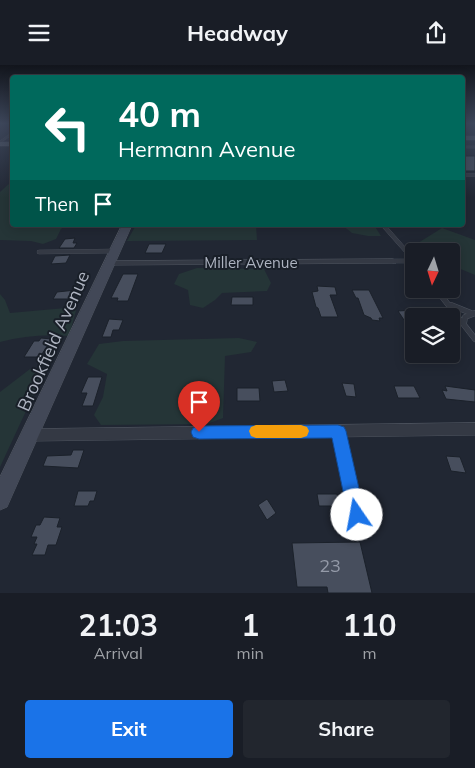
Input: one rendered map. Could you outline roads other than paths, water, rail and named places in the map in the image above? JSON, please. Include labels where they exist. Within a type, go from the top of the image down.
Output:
[{"type":"main road","name":"Brookfield Avenue","points":[[0,500],[126,227]]},
{"type":"street","name":"Miller Avenue","points":[[112,257],[393,261]]},
{"type":"street","points":[[31,435],[475,429]]},
{"type":"lane","points":[[385,227],[405,251]]},
{"type":"lane","points":[[39,252],[112,257]]},
{"type":"lane","points":[[393,261],[405,261]]},
{"type":"lane","points":[[444,298],[475,339]]},
{"type":"lane","points":[[448,303],[473,313]]},
{"type":"lane","points":[[464,323],[465,317],[473,313]]},
{"type":"lane","points":[[338,431],[357,515]]}]
